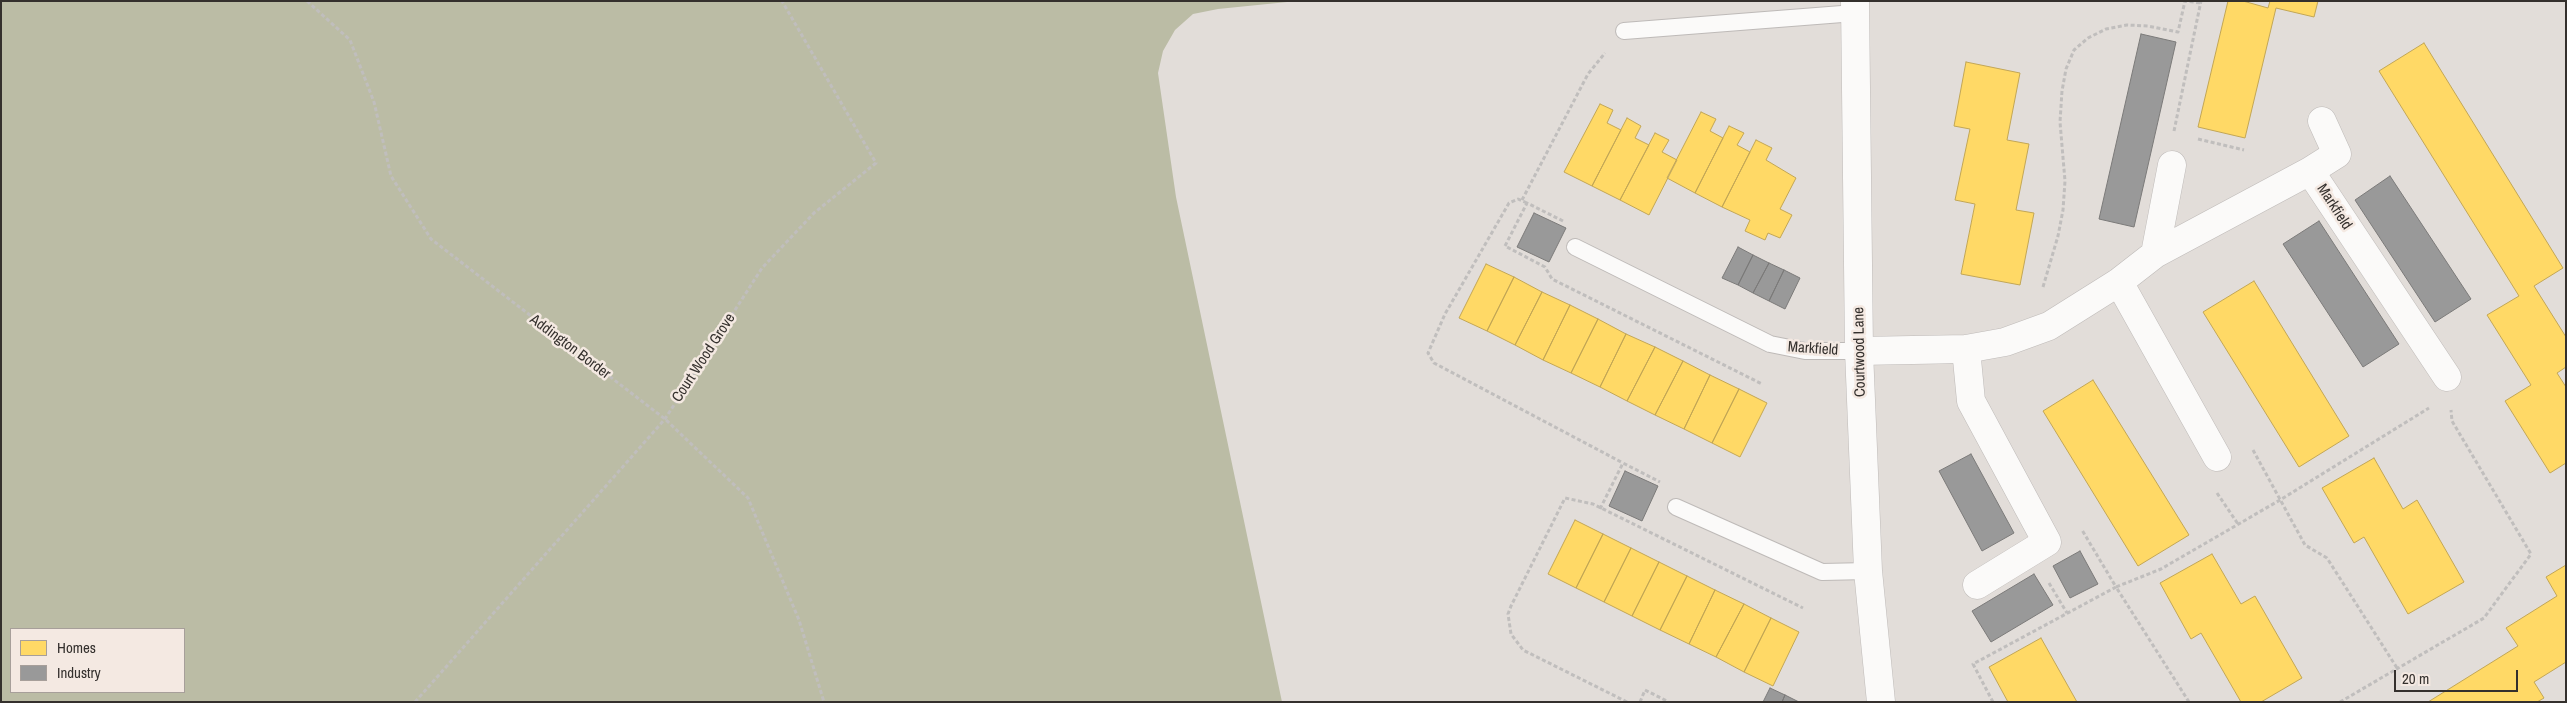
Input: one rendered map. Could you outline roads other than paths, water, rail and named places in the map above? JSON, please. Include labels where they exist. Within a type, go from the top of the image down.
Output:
[{"type":"street","name":"Courtwood Lane","points":[[1855,7],[1859,351],[1868,571],[1881,702]]},
{"type":"street","points":[[2310,171],[2337,154],[2322,121]]},
{"type":"street","points":[[2155,254],[2172,165]]},
{"type":"street","name":"Markfield","points":[[1859,351],[1966,349],[2005,342],[2049,326],[2119,282],[2155,254],[2310,171],[2448,387]]},
{"type":"street","points":[[2119,282],[2217,457]]},
{"type":"street","points":[[1966,349],[1971,402],[2048,542],[1977,585]]},
{"type":"lane","points":[[1624,31],[1855,7]]},
{"type":"lane","name":"Markfield","points":[[1575,247],[1770,344],[1806,351],[1859,351]]},
{"type":"lane","points":[[1676,507],[1822,572],[1868,571]]}]
